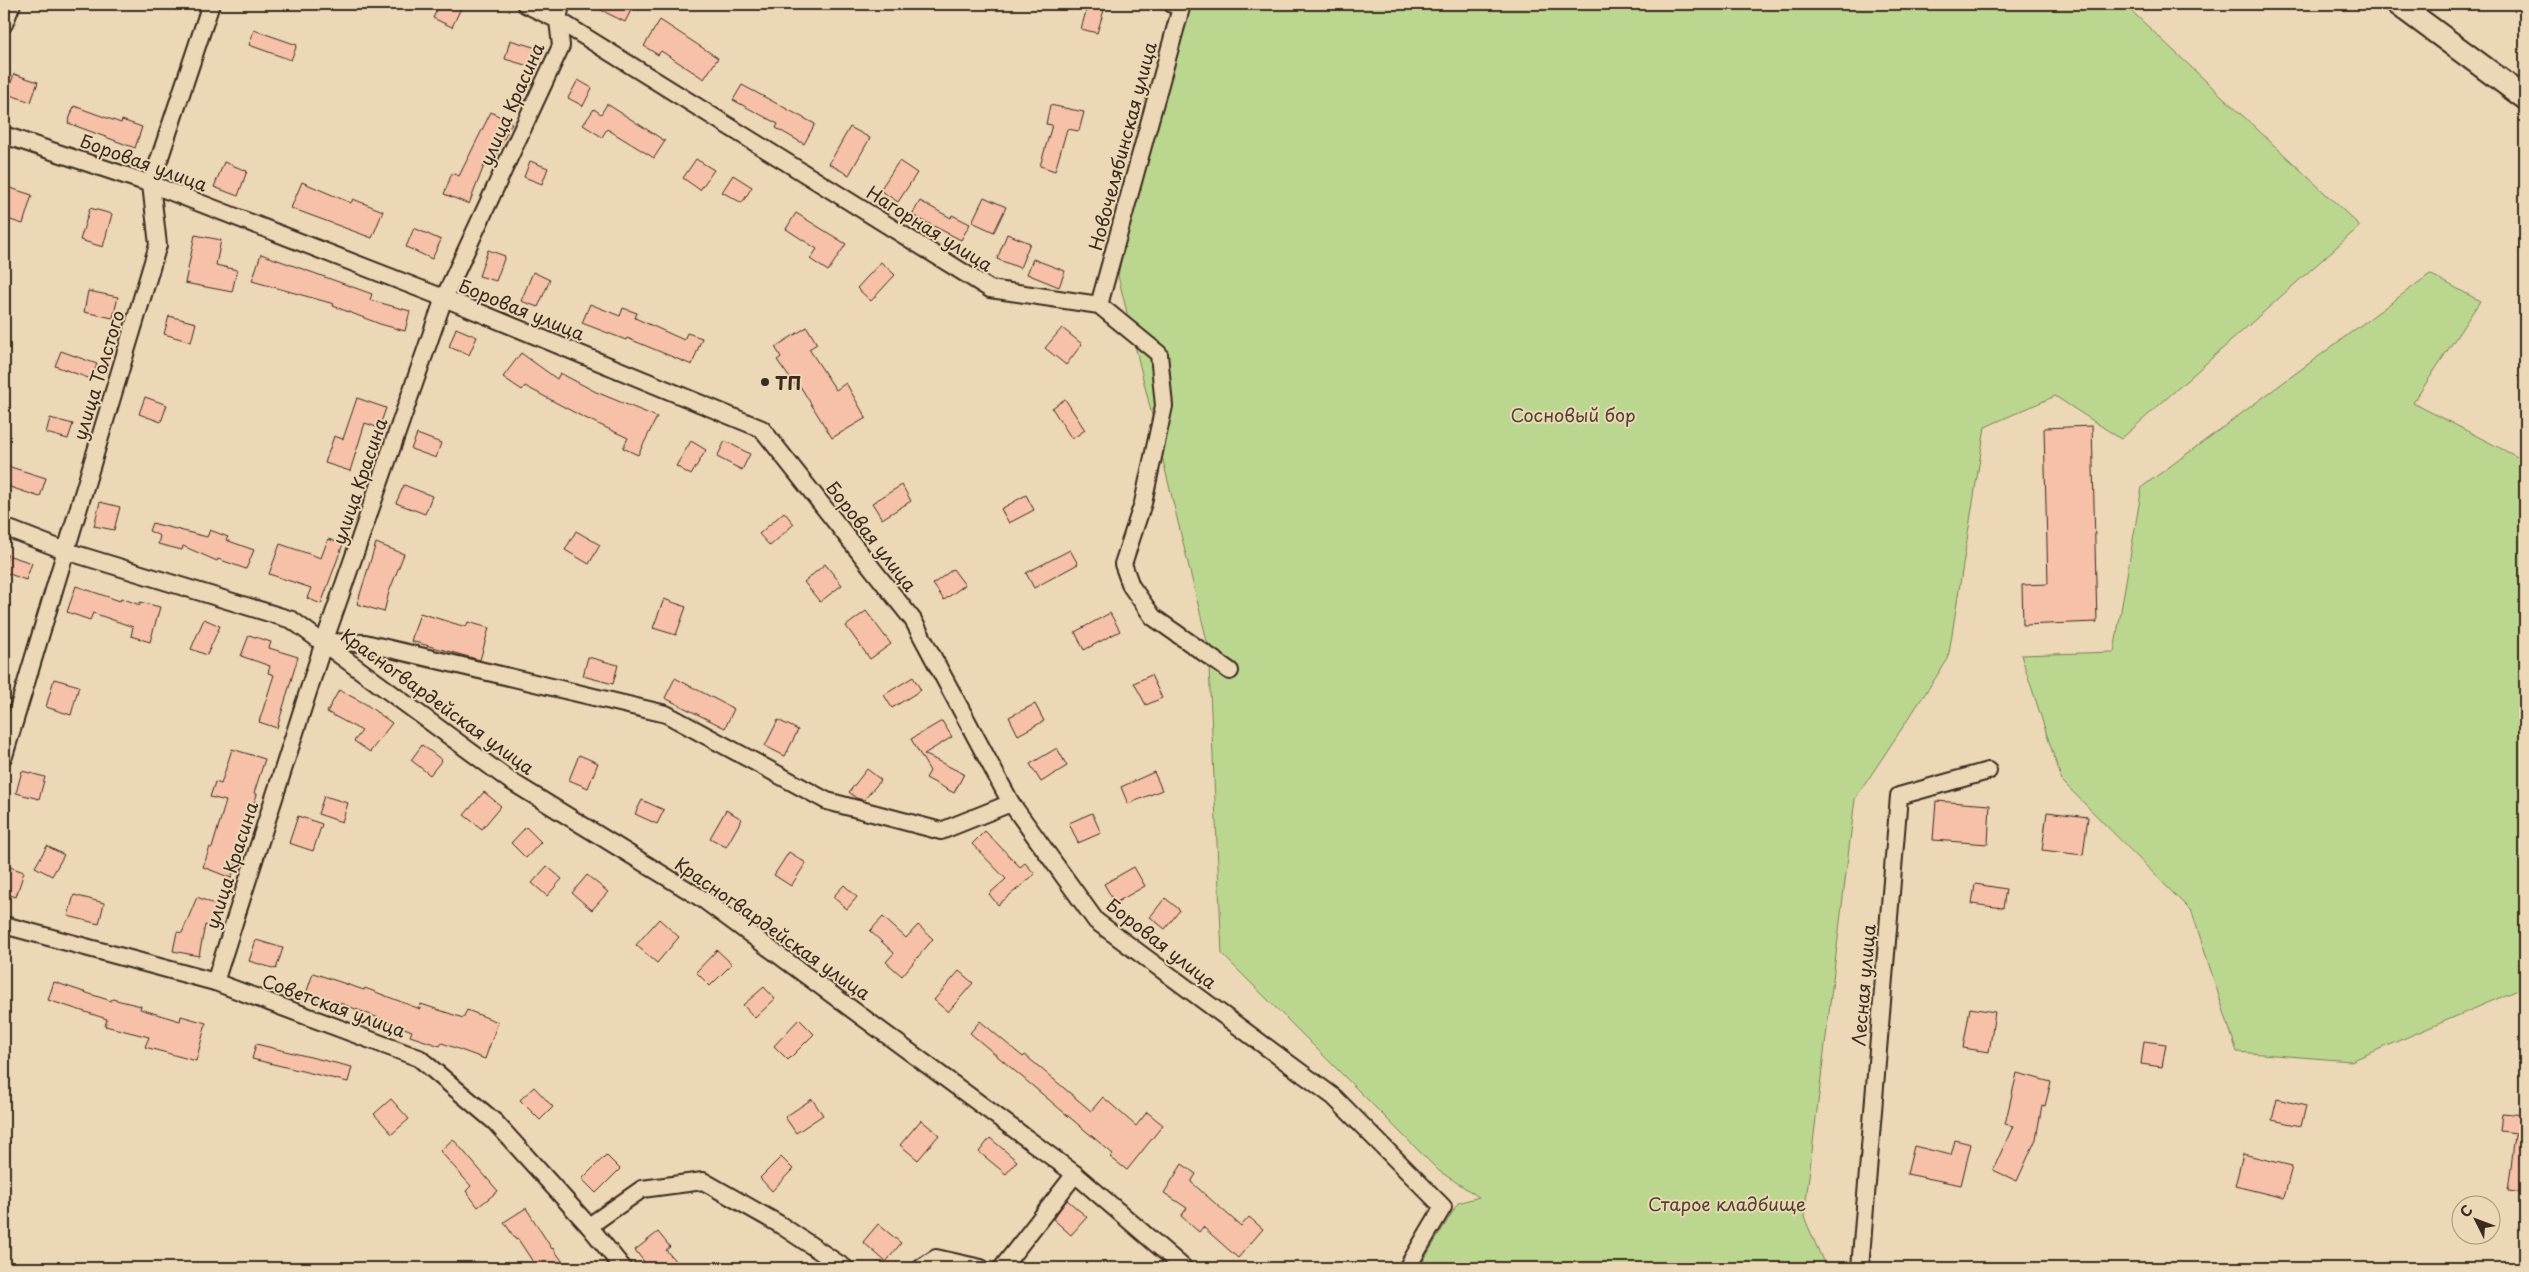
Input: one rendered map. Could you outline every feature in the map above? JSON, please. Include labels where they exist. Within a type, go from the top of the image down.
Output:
[{"type":"street","points":[[4,24],[12,4]]},
{"type":"street","name":"улица Толстого","points":[[4,756],[158,245],[151,184],[210,4]]},
{"type":"street","name":"Нагорная улица","points":[[525,4],[558,20],[990,289],[1100,306]]},
{"type":"street","name":"улица Красина","points":[[214,982],[324,642],[444,298],[561,46],[558,20],[561,4]]},
{"type":"street","name":"Новочелябинская улица","points":[[1100,306],[1181,8],[1172,4]]},
{"type":"street","points":[[2398,4],[2525,98]]},
{"type":"street","name":"Боровая улица","points":[[4,135],[151,184],[444,298],[762,429],[913,620],[1011,804],[1096,922],[1334,1097],[1443,1207],[1407,1268]]},
{"type":"street","points":[[1100,306],[1159,354],[1164,406],[1143,503],[1123,564],[1131,586],[1153,617],[1230,671]]},
{"type":"street","name":"Красногвардейская улица","points":[[4,527],[66,551],[292,620],[509,780],[704,900],[1074,1174],[1184,1268]]},
{"type":"street","name":"Красногвардейская улица","points":[[324,642],[365,643],[666,714],[827,801],[941,831],[1011,804]]},
{"type":"street","name":"Лесная улица","points":[[1860,1268],[1899,796],[1988,771]]},
{"type":"street","name":"Советская улица","points":[[4,925],[214,982],[419,1058],[495,1122],[589,1226],[623,1268]]},
{"type":"street","points":[[1002,1268],[1074,1174]]},
{"type":"street","points":[[589,1226],[642,1189],[703,1181],[779,1224],[845,1268]]},
{"type":"street","points":[[921,1268],[936,1258],[981,1268]]},
{"type":"green space","name":"Сосновый бор","points":[[1174,4],[2124,4],[2360,226],[2121,439],[2055,396],[1985,427],[1948,659],[1855,799],[1804,1217],[1826,1268],[1419,1268],[1458,1203],[1479,1197],[1439,1171],[1222,954],[1208,645],[1118,276]]},
{"type":"green space","points":[[2430,274],[2480,301],[2413,403],[2525,461],[2525,987],[2351,1061],[2237,1052],[2192,912],[2062,781],[2021,655],[2114,652],[2142,487]]},
{"type":"building","points":[[440,4],[463,4],[452,27],[433,18]]},
{"type":"building","points":[[589,4],[634,4],[625,22]]},
{"type":"building","points":[[1088,4],[1105,7],[1097,33],[1081,29]]},
{"type":"building","points":[[660,20],[718,58],[704,79],[661,51],[658,55],[644,46]]},
{"type":"building","points":[[254,30],[297,45],[291,60],[249,45]]},
{"type":"building","points":[[510,40],[540,49],[535,68],[505,59]]},
{"type":"building","points":[[14,74],[38,82],[31,102],[7,94]]},
{"type":"building","points":[[578,80],[592,88],[583,106],[568,98]]},
{"type":"building","points":[[742,85],[815,124],[804,144],[776,128],[778,124],[733,100]]},
{"type":"building","points":[[607,104],[665,141],[654,158],[607,129],[602,137],[583,125],[594,109],[601,114]]},
{"type":"building","points":[[1050,105],[1084,112],[1079,131],[1067,129],[1055,171],[1040,166],[1052,125],[1046,124]]},
{"type":"building","points":[[74,106],[121,123],[122,120],[142,127],[135,148],[68,123]]},
{"type":"building","points":[[491,112],[512,123],[490,166],[485,163],[469,204],[444,194],[452,173],[459,176]]},
{"type":"building","points":[[850,127],[870,138],[849,175],[829,164]]},
{"type":"building","points":[[696,159],[714,170],[700,190],[683,178]]},
{"type":"building","points":[[530,161],[548,168],[542,184],[524,177]]},
{"type":"building","points":[[899,161],[917,173],[898,202],[880,190]]},
{"type":"building","points":[[224,162],[247,171],[238,196],[214,187]]},
{"type":"building","points":[[733,175],[752,187],[742,203],[722,192]]},
{"type":"building","points":[[302,182],[351,203],[353,199],[383,211],[372,238],[291,208]]},
{"type":"building","points":[[4,186],[32,195],[23,224],[4,218]]},
{"type":"building","points":[[984,197],[1006,207],[994,232],[972,222]]},
{"type":"building","points":[[920,201],[951,218],[952,215],[970,224],[961,240],[912,215]]},
{"type":"building","points":[[90,208],[112,214],[103,247],[80,240]]},
{"type":"building","points":[[796,213],[846,244],[828,271],[810,259],[817,249],[786,229]]},
{"type":"building","points":[[414,228],[441,240],[432,259],[406,247]]},
{"type":"building","points":[[1007,234],[1030,243],[1020,268],[997,259]]},
{"type":"building","points":[[195,235],[221,240],[216,265],[237,270],[232,292],[185,283]]},
{"type":"building","points":[[488,250],[505,256],[496,281],[479,276]]},
{"type":"building","points":[[261,254],[372,294],[370,300],[410,311],[405,331],[380,324],[333,306],[334,304],[252,281]]},
{"type":"building","points":[[1033,259],[1065,271],[1059,287],[1027,274]]},
{"type":"building","points":[[881,262],[895,275],[871,301],[857,288]]},
{"type":"building","points":[[533,272],[550,280],[538,307],[521,301]]},
{"type":"building","points":[[88,291],[118,297],[113,318],[84,312]]},
{"type":"building","points":[[590,304],[620,316],[623,308],[637,313],[635,318],[684,340],[687,333],[702,338],[692,365],[627,338],[626,340],[582,323]]},
{"type":"building","points":[[169,316],[196,323],[191,342],[164,334]]},
{"type":"building","points":[[807,327],[817,344],[809,349],[836,390],[846,383],[866,418],[832,438],[800,386],[797,388],[777,360],[781,357],[775,347]]},
{"type":"building","points":[[456,328],[477,337],[469,355],[449,347]]},
{"type":"building","points":[[1062,328],[1082,344],[1066,365],[1045,348]]},
{"type":"building","points":[[61,351],[97,364],[91,379],[55,366]]},
{"type":"building","points":[[521,353],[557,379],[560,373],[596,392],[657,417],[638,455],[623,448],[628,438],[581,416],[525,386],[522,390],[503,377]]},
{"type":"building","points":[[145,397],[167,405],[161,422],[139,414]]},
{"type":"building","points":[[357,398],[386,408],[379,428],[365,423],[350,471],[325,463],[334,436],[343,439]]},
{"type":"building","points":[[1065,399],[1085,430],[1072,439],[1052,408]]},
{"type":"building","points":[[50,418],[73,424],[68,439],[46,433]]},
{"type":"building","points":[[2092,426],[2097,622],[2023,625],[2022,585],[2048,584],[2044,428]]},
{"type":"building","points":[[417,434],[441,443],[436,458],[411,449]]},
{"type":"building","points":[[691,441],[706,450],[691,475],[676,466]]},
{"type":"building","points":[[725,441],[750,454],[742,470],[717,457]]},
{"type":"building","points":[[4,465],[46,478],[40,497],[4,485]]},
{"type":"building","points":[[404,485],[432,496],[425,514],[396,503]]},
{"type":"building","points":[[902,485],[911,501],[882,519],[872,503]]},
{"type":"building","points":[[1026,495],[1034,510],[1009,523],[1001,509]]},
{"type":"building","points":[[100,502],[120,507],[114,530],[94,526]]},
{"type":"building","points":[[784,512],[794,524],[770,546],[759,534]]},
{"type":"building","points":[[152,523],[207,537],[210,530],[228,537],[226,540],[254,550],[246,569],[218,559],[217,561],[183,546],[182,550],[158,544],[160,536],[149,531]]},
{"type":"building","points":[[576,531],[600,545],[589,564],[565,550]]},
{"type":"building","points":[[328,539],[343,544],[321,604],[307,598],[311,588],[269,574],[280,544],[321,558]]},
{"type":"building","points":[[376,543],[404,554],[389,592],[384,612],[357,604]]},
{"type":"building","points":[[1070,550],[1078,564],[1034,588],[1026,573]]},
{"type":"building","points":[[7,555],[32,563],[26,580],[4,572]]},
{"type":"building","points":[[825,564],[842,585],[820,602],[804,582]]},
{"type":"building","points":[[953,569],[965,585],[944,600],[933,584]]},
{"type":"building","points":[[76,586],[120,601],[121,598],[140,605],[140,602],[160,607],[150,642],[131,636],[133,627],[93,613],[90,620],[67,612]]},
{"type":"building","points":[[664,599],[686,607],[676,635],[653,628]]},
{"type":"building","points":[[866,611],[891,644],[870,659],[846,626]]},
{"type":"building","points":[[420,613],[466,627],[468,622],[489,628],[480,660],[411,641]]},
{"type":"building","points":[[1110,613],[1120,631],[1084,650],[1075,632]]},
{"type":"building","points":[[204,619],[220,626],[207,655],[191,649]]},
{"type":"building","points":[[249,635],[271,642],[269,648],[298,657],[277,728],[259,722],[274,675],[268,673],[270,666],[241,656]]},
{"type":"building","points":[[588,657],[618,665],[613,684],[583,676]]},
{"type":"building","points":[[1151,675],[1162,698],[1146,705],[1134,683]]},
{"type":"building","points":[[913,677],[921,690],[892,708],[884,695]]},
{"type":"building","points":[[675,678],[734,709],[725,728],[665,698]]},
{"type":"building","points":[[54,679],[79,686],[71,715],[46,707]]},
{"type":"building","points":[[339,690],[364,703],[392,723],[370,752],[354,741],[362,731],[327,712]]},
{"type":"building","points":[[1035,704],[1044,721],[1018,735],[1009,717]]},
{"type":"building","points":[[778,720],[798,730],[785,756],[765,746]]},
{"type":"building","points":[[942,721],[952,737],[924,754],[964,774],[954,793],[926,778],[930,771],[911,739]]},
{"type":"building","points":[[422,745],[442,760],[430,775],[411,760]]},
{"type":"building","points":[[1057,748],[1067,766],[1041,782],[1030,764]]},
{"type":"building","points":[[232,749],[265,759],[254,793],[257,794],[247,827],[249,828],[231,878],[203,867],[210,847],[212,848],[226,801],[210,797],[215,782],[221,784]]},
{"type":"building","points":[[579,755],[598,763],[588,788],[569,780]]},
{"type":"building","points":[[867,769],[881,780],[864,800],[856,798],[849,792]]},
{"type":"building","points":[[22,771],[45,777],[39,799],[16,793]]},
{"type":"building","points":[[1154,772],[1162,790],[1128,804],[1121,787]]},
{"type":"building","points":[[484,792],[501,806],[482,829],[464,815]]},
{"type":"building","points":[[324,796],[348,803],[342,822],[318,814]]},
{"type":"building","points":[[642,800],[664,810],[657,824],[635,814]]},
{"type":"building","points":[[1936,801],[1990,805],[1988,844],[1933,840]]},
{"type":"building","points":[[726,810],[742,819],[726,847],[710,838]]},
{"type":"building","points":[[2047,812],[2088,817],[2083,855],[2042,850]]},
{"type":"building","points":[[1092,813],[1101,833],[1078,843],[1069,823]]},
{"type":"building","points":[[298,816],[322,824],[313,851],[289,843]]},
{"type":"building","points":[[526,827],[541,842],[526,858],[511,843]]},
{"type":"building","points":[[985,831],[1020,867],[1025,863],[1035,874],[998,905],[989,894],[1006,879],[972,844]]},
{"type":"building","points":[[47,846],[64,855],[52,876],[35,867]]},
{"type":"building","points":[[789,852],[806,863],[791,886],[774,875]]},
{"type":"building","points":[[4,865],[24,872],[16,897],[4,893]]},
{"type":"building","points":[[547,866],[562,879],[547,896],[532,883]]},
{"type":"building","points":[[1134,867],[1145,886],[1115,903],[1104,884]]},
{"type":"building","points":[[587,875],[608,892],[592,910],[572,893]]},
{"type":"building","points":[[1975,884],[2006,889],[2003,908],[1972,904]]},
{"type":"building","points":[[844,885],[857,897],[847,909],[833,897]]},
{"type":"building","points":[[74,895],[104,903],[99,924],[68,916]]},
{"type":"building","points":[[197,897],[221,907],[212,928],[205,925],[199,956],[173,951],[177,932],[182,933]]},
{"type":"building","points":[[1165,898],[1180,910],[1165,929],[1150,917]]},
{"type":"building","points":[[883,917],[906,938],[918,925],[933,939],[902,976],[886,962],[894,953],[870,931]]},
{"type":"building","points":[[659,919],[679,937],[657,963],[636,945]]},
{"type":"building","points":[[256,940],[283,948],[276,969],[249,961]]},
{"type":"building","points":[[717,950],[732,964],[710,986],[696,972]]},
{"type":"building","points":[[959,971],[973,983],[948,1012],[934,1000]]},
{"type":"building","points":[[313,973],[364,990],[365,988],[420,1009],[421,1004],[463,1018],[467,1010],[498,1022],[485,1059],[442,1043],[440,1046],[410,1036],[412,1031],[335,1001],[333,1006],[305,997]]},
{"type":"building","points":[[54,982],[111,1001],[112,999],[141,1006],[140,1009],[180,1021],[181,1016],[206,1023],[196,1061],[145,1047],[149,1037],[105,1026],[107,1019],[48,1000]]},
{"type":"building","points":[[764,987],[775,999],[755,1018],[743,1005]]},
{"type":"building","points":[[1970,1008],[1995,1012],[1989,1052],[1963,1048]]},
{"type":"building","points":[[799,1019],[814,1034],[788,1060],[774,1046]]},
{"type":"building","points":[[980,1021],[1023,1057],[1025,1055],[1091,1111],[1103,1097],[1136,1126],[1147,1112],[1163,1125],[1127,1170],[1110,1157],[1113,1154],[970,1033]]},
{"type":"building","points":[[2144,1041],[2166,1044],[2162,1067],[2141,1064]]},
{"type":"building","points":[[256,1044],[352,1067],[348,1082],[252,1059]]},
{"type":"building","points":[[2017,1073],[2051,1082],[2045,1106],[2042,1105],[2036,1139],[2017,1181],[1993,1170],[2013,1126],[2005,1124]]},
{"type":"building","points":[[534,1087],[553,1107],[540,1120],[520,1100]]},
{"type":"building","points":[[391,1099],[409,1119],[392,1134],[374,1114]]},
{"type":"building","points":[[812,1099],[823,1115],[796,1133],[785,1117]]},
{"type":"building","points":[[2277,1099],[2306,1106],[2301,1126],[2272,1120]]},
{"type":"building","points":[[2502,1113],[2525,1115],[2525,1134],[2500,1131]]},
{"type":"building","points":[[921,1120],[939,1135],[918,1160],[900,1145]]},
{"type":"building","points":[[2515,1135],[2525,1136],[2525,1193],[2508,1191]]},
{"type":"building","points":[[990,1138],[1017,1161],[1006,1174],[979,1152]]},
{"type":"building","points":[[453,1139],[498,1191],[478,1207],[466,1191],[471,1186],[440,1151]]},
{"type":"building","points":[[1955,1140],[1971,1144],[1961,1185],[1907,1174],[1914,1146],[1951,1155]]},
{"type":"building","points":[[2243,1154],[2292,1166],[2284,1198],[2235,1186]]},
{"type":"building","points":[[606,1155],[620,1169],[596,1193],[582,1179]]},
{"type":"building","points":[[781,1157],[793,1169],[772,1191],[760,1178]]},
{"type":"building","points":[[1182,1164],[1196,1174],[1191,1182],[1241,1226],[1249,1217],[1263,1229],[1238,1258],[1203,1227],[1199,1232],[1181,1216],[1187,1208],[1164,1193]]},
{"type":"building","points":[[1067,1200],[1087,1217],[1071,1235],[1053,1219]]},
{"type":"building","points":[[526,1208],[552,1249],[567,1268],[537,1268],[518,1239],[516,1240],[504,1222]]},
{"type":"building","points":[[878,1224],[901,1243],[886,1262],[863,1242]]},
{"type":"building","points":[[658,1232],[670,1247],[666,1250],[681,1268],[649,1268],[635,1250]]},
{"type":"place","name":"ТП","points":[[765,382]]},
{"type":"park label","name":"Старое кладбище","points":[[1727,1203]]}]
